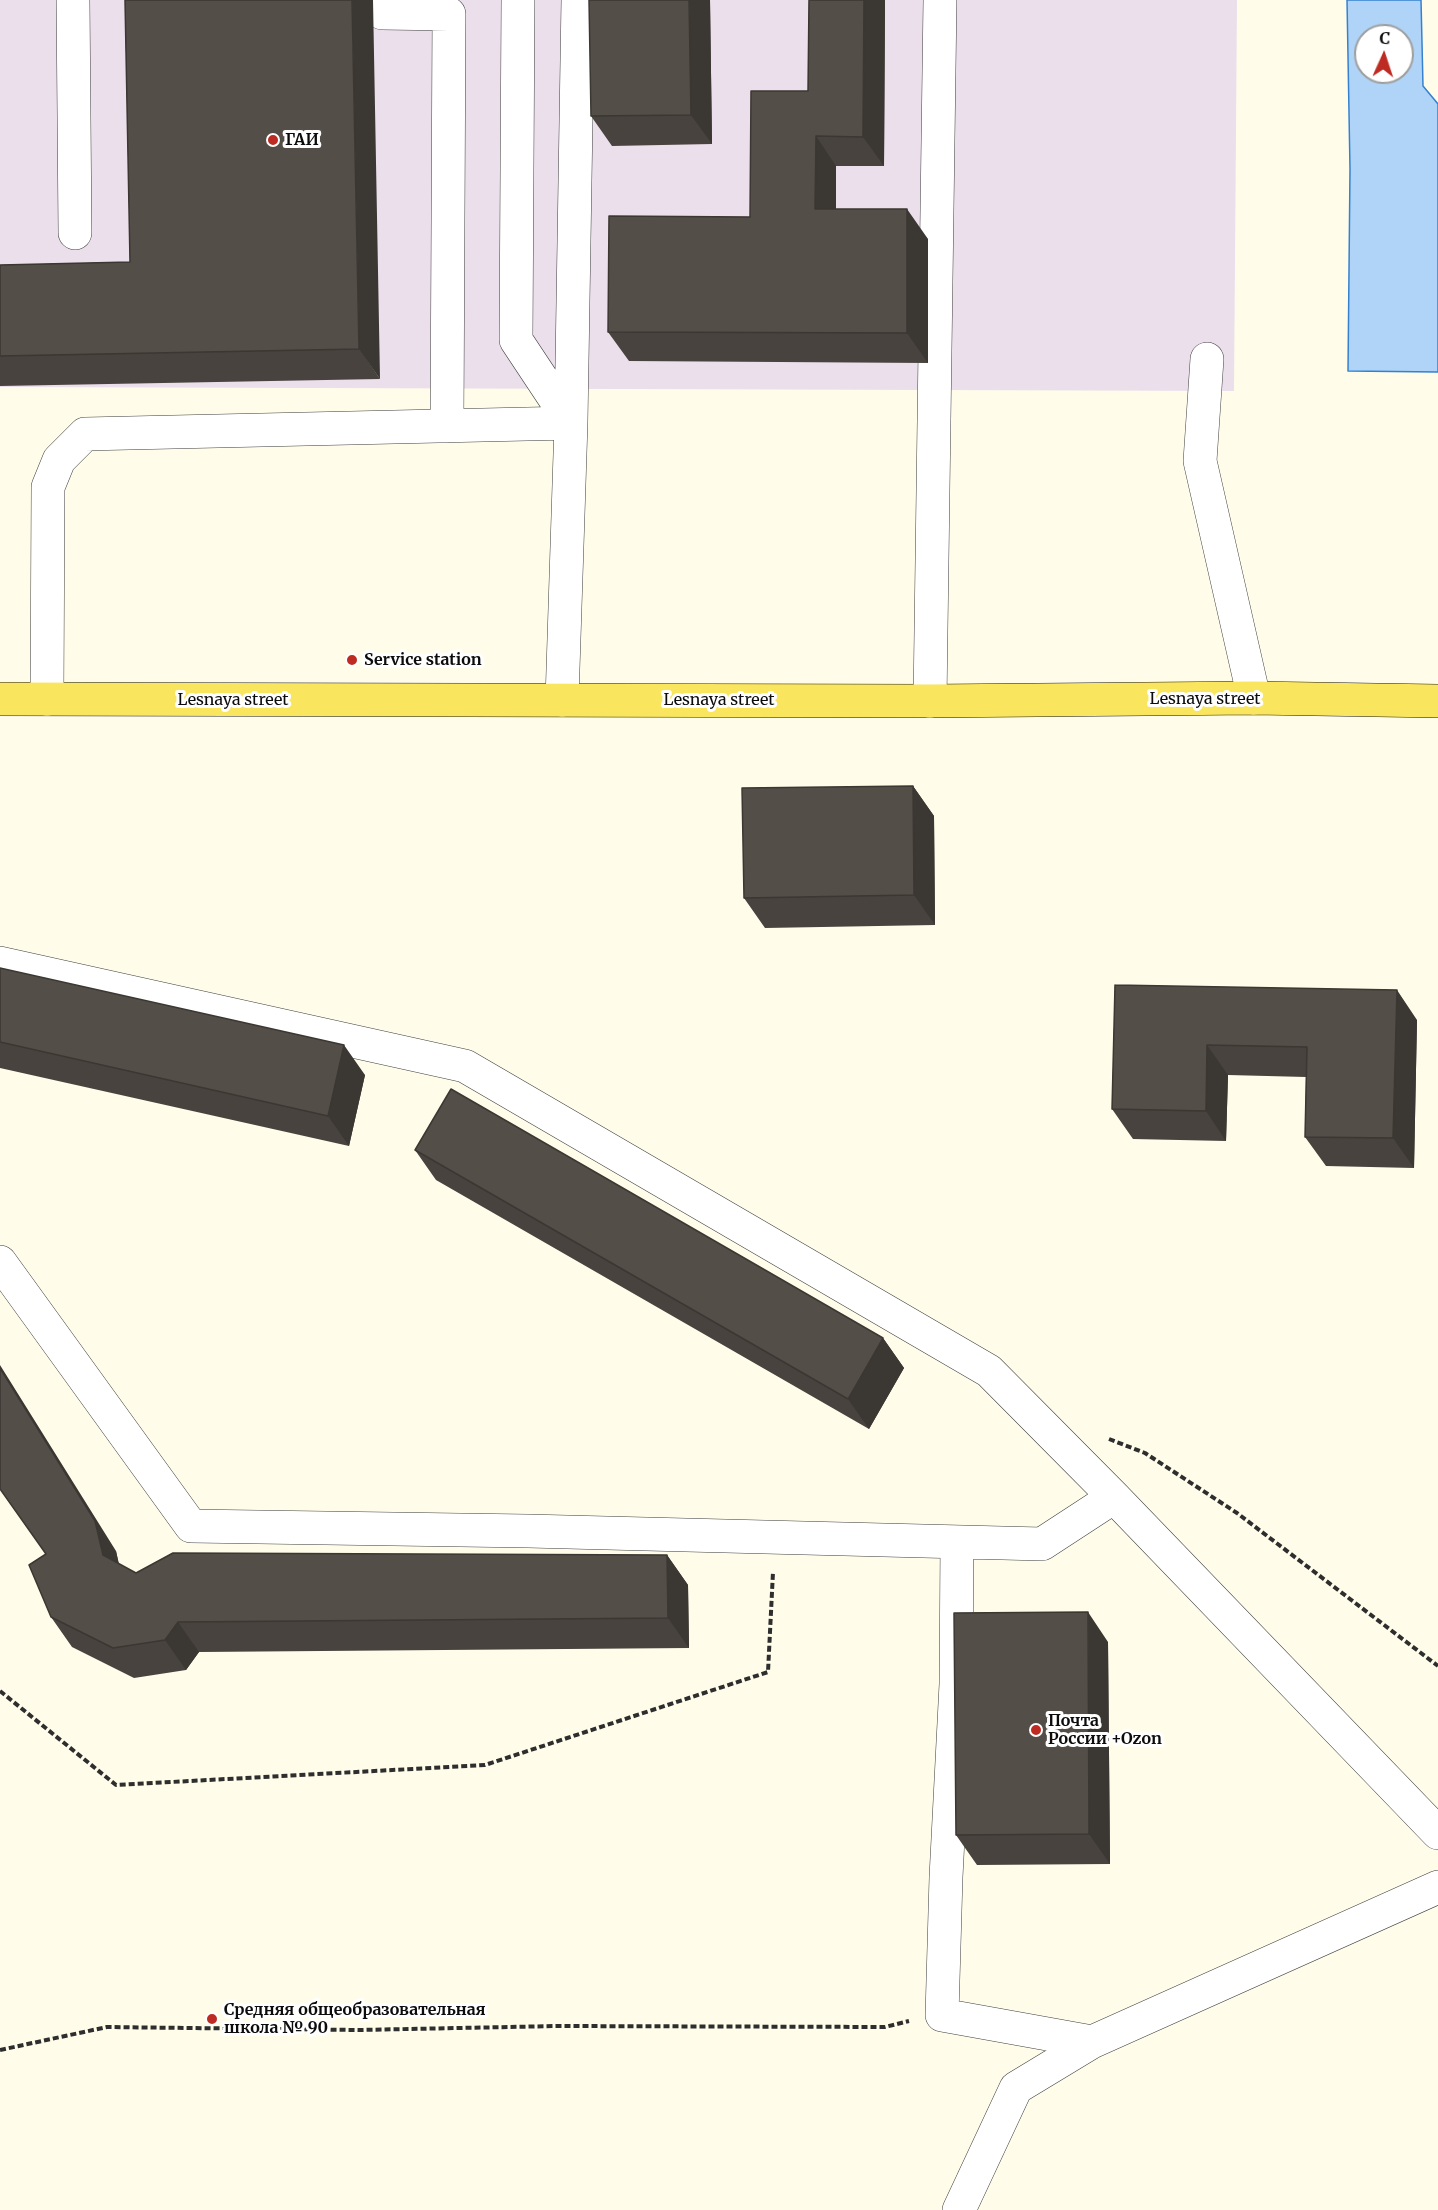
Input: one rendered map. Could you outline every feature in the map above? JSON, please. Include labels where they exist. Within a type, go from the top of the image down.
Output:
[{"type":"main road","name":"Lesnaya street","points":[[0,699],[930,701],[1254,698],[1438,701]]},
{"type":"street","points":[[73,0],[75,233]]},
{"type":"street","points":[[518,0],[516,340],[571,423]]},
{"type":"street","points":[[562,700],[571,423],[578,0]]},
{"type":"street","points":[[930,701],[940,0]]},
{"type":"street","points":[[382,13],[449,14],[447,426]]},
{"type":"street","points":[[1206,359],[1200,461],[1254,698]]},
{"type":"street","points":[[47,699],[48,487],[59,460],[86,434],[571,423]]},
{"type":"street","points":[[0,963],[465,1066],[989,1371],[1114,1497],[1438,1833]]},
{"type":"street","points":[[0,1262],[191,1526],[528,1531],[1042,1544],[1114,1497]]},
{"type":"street","points":[[957,1542],[956,1684],[942,2015],[1092,2042]]},
{"type":"street","points":[[959,2210],[1016,2088],[1092,2042],[1438,1887]]},
{"type":"path","points":[[1101,1437],[1145,1453],[1237,1514],[1438,1666]]},
{"type":"path","points":[[0,1691],[116,1785],[485,1765],[768,1672],[775,1537]]},
{"type":"path","points":[[0,2050],[107,2027],[359,2030],[558,2026],[885,2026],[942,2015]]},
{"type":"shaded area","points":[[0,0],[1237,0],[1234,391],[0,387]]},
{"type":"water","points":[[1347,0],[1421,0],[1423,86],[1438,104],[1438,372],[1348,371],[1350,169]]},
{"type":"building","points":[[125,0],[352,0],[359,349],[0,356],[0,265],[130,262]]},
{"type":"building","points":[[589,0],[689,0],[691,115],[591,116]]},
{"type":"building","points":[[809,0],[864,0],[863,137],[816,136],[815,209],[907,209],[907,333],[608,332],[609,216],[750,217],[751,91],[808,91]]},
{"type":"building","points":[[913,786],[914,895],[744,898],[742,788]]},
{"type":"building","points":[[0,968],[344,1045],[328,1116],[0,1042]]},
{"type":"building","points":[[1115,985],[1397,990],[1393,1138],[1305,1137],[1307,1047],[1207,1045],[1206,1111],[1112,1109]]},
{"type":"building","points":[[451,1089],[883,1338],[848,1399],[415,1150]]},
{"type":"building","points":[[0,1368],[95,1521],[103,1555],[136,1573],[173,1553],[667,1555],[668,1618],[178,1622],[165,1640],[113,1648],[51,1617],[29,1565],[46,1554],[0,1489]]},
{"type":"building","points":[[1088,1612],[1089,1834],[956,1835],[954,1613]]},
{"type":"place","name":"ГАИ","points":[[273,140]]},
{"type":"place","name":"Service station","points":[[352,660]]},
{"type":"place","name":"Почта России +Ozon","points":[[1036,1730]]},
{"type":"place","name":"Средняя общеобразовательная школа № 90","points":[[212,2019]]}]
